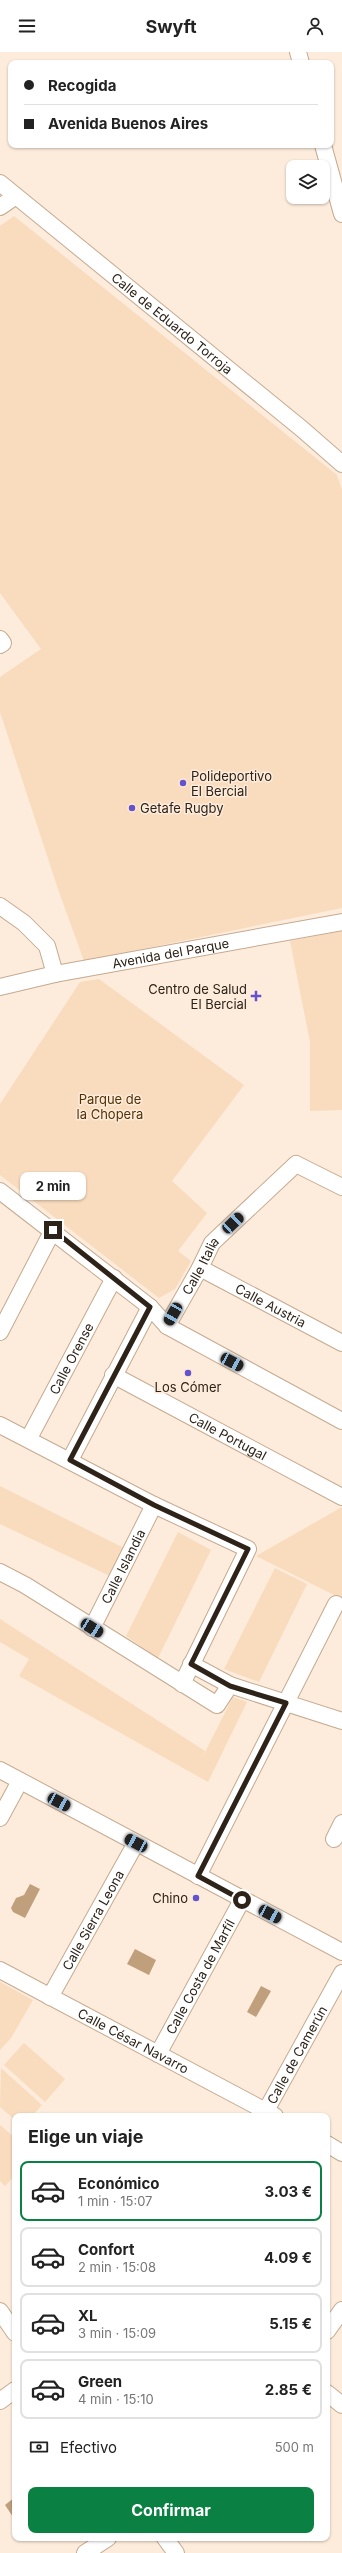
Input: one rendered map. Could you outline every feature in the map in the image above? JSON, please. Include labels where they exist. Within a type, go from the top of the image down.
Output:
[{"type":"street","points":[[324,148],[342,214]]},
{"type":"street","name":"Calle de Eduardo Torroja","points":[[0,183],[330,452],[342,464]]},
{"type":"street","points":[[0,207],[16,196]]},
{"type":"street","points":[[0,906],[24,923],[47,946],[55,974]]},
{"type":"street","name":"Avenida del Parque","points":[[0,987],[55,974],[342,922]]},
{"type":"street","name":"Calle Italia","points":[[166,1326],[200,1268],[212,1243],[296,1164],[342,1187]]},
{"type":"street","points":[[0,1191],[53,1230],[150,1307],[166,1326],[342,1421]]},
{"type":"street","points":[[0,1332],[53,1230]]},
{"type":"street","name":"Calle Austria","points":[[200,1268],[342,1343]]},
{"type":"street","name":"Calle Orense","points":[[29,1438],[114,1278]]},
{"type":"street","points":[[70,1460],[113,1375],[150,1307]]},
{"type":"street","name":"Calle Portugal","points":[[113,1375],[342,1497]]},
{"type":"street","points":[[0,1425],[29,1438],[154,1505],[248,1549],[182,1684]]},
{"type":"street","name":"Calle Islandia","points":[[92,1628],[154,1505]]},
{"type":"street","points":[[0,1572],[26,1585],[92,1628],[218,1705],[230,1686]]},
{"type":"street","points":[[198,1876],[336,1604]]},
{"type":"street","points":[[191,1664],[230,1686],[342,1721]]},
{"type":"street","points":[[0,1770],[342,1952]]},
{"type":"street","points":[[0,1818],[20,1781]]},
{"type":"street","points":[[334,1839],[342,1823]]},
{"type":"street","name":"Calle Sierra Leona","points":[[50,1997],[136,1843]]},
{"type":"street","name":"Calle Costa de Marfíl","points":[[158,2054],[242,1900]]},
{"type":"street","name":"Calle César Navarro","points":[[0,1970],[266,2113]]},
{"type":"street","name":"Calle de Camerún","points":[[269,2113],[342,1973]]},
{"type":"street","points":[[330,2146],[342,2152]]},
{"type":"street","points":[[330,2327],[342,2310]]},
{"type":"street","points":[[0,2311],[12,2329]]},
{"type":"street","points":[[0,2401],[12,2392]]},
{"type":"street","points":[[330,2395],[342,2405]]},
{"type":"street","points":[[85,2553],[103,2541]]},
{"type":"street","points":[[167,2541],[176,2553]]},
{"type":"green space","points":[[14,216],[337,475],[342,490],[342,908],[84,961],[58,889],[0,712],[0,677],[41,649],[0,593],[0,226]]},
{"type":"green space","points":[[342,931],[342,1110],[310,1111],[310,1042],[290,941]]},
{"type":"green space","name":"Parque de la Chopera","points":[[99,979],[244,1085],[172,1181],[207,1213],[178,1251],[191,1261],[175,1289],[159,1298],[0,1175],[0,1104],[80,982]]},
{"type":"green space","points":[[0,1486],[124,1548],[110,1576],[0,1524]]},
{"type":"green space","points":[[342,1507],[342,1599],[256,1556]]},
{"type":"green space","points":[[178,1532],[211,1550],[158,1658],[126,1636]]},
{"type":"green space","points":[[275,1568],[307,1584],[259,1682],[224,1669]]},
{"type":"green space","points":[[0,1619],[205,1751],[202,1758],[233,1697],[247,1702],[208,1782],[19,1676],[29,1659],[0,1642]]},
{"type":"green space","points":[[0,1982],[33,2000],[11,2038],[0,2050]]},
{"type":"green space","points":[[24,2043],[65,2079],[45,2102],[4,2065]]},
{"type":"green space","points":[[1,2068],[42,2105],[35,2113],[12,2113],[12,2117],[0,2107]]},
{"type":"green space","points":[[0,2125],[12,2135],[12,2178],[5,2186],[0,2181]]},
{"type":"shaded area","points":[[30,1884],[40,1889],[25,1918],[13,1912],[11,1908],[16,1898],[24,1895]]},
{"type":"shaded area","points":[[135,1949],[156,1960],[149,1975],[127,1964]]},
{"type":"shaded area","points":[[261,1986],[271,1991],[256,2017],[247,2012]]},
{"type":"shaded area","points":[[12,2499],[12,2516],[5,2505]]},
{"type":"place","name":"Polideportivo El Bercial","points":[[183,783]]},
{"type":"place","name":"Getafe Rugby","points":[[132,808]]},
{"type":"place","name":"Centro de Salud El Bercial","points":[[256,996]]},
{"type":"place","name":"Los Cómer","points":[[188,1373]]},
{"type":"place","name":"Chino","points":[[196,1898]]},
{"type":"route","points":[[53,1230],[150,1307],[113,1375],[70,1460],[154,1505],[248,1549],[191,1664],[230,1686],[286,1703],[198,1876],[242,1900]]}]
